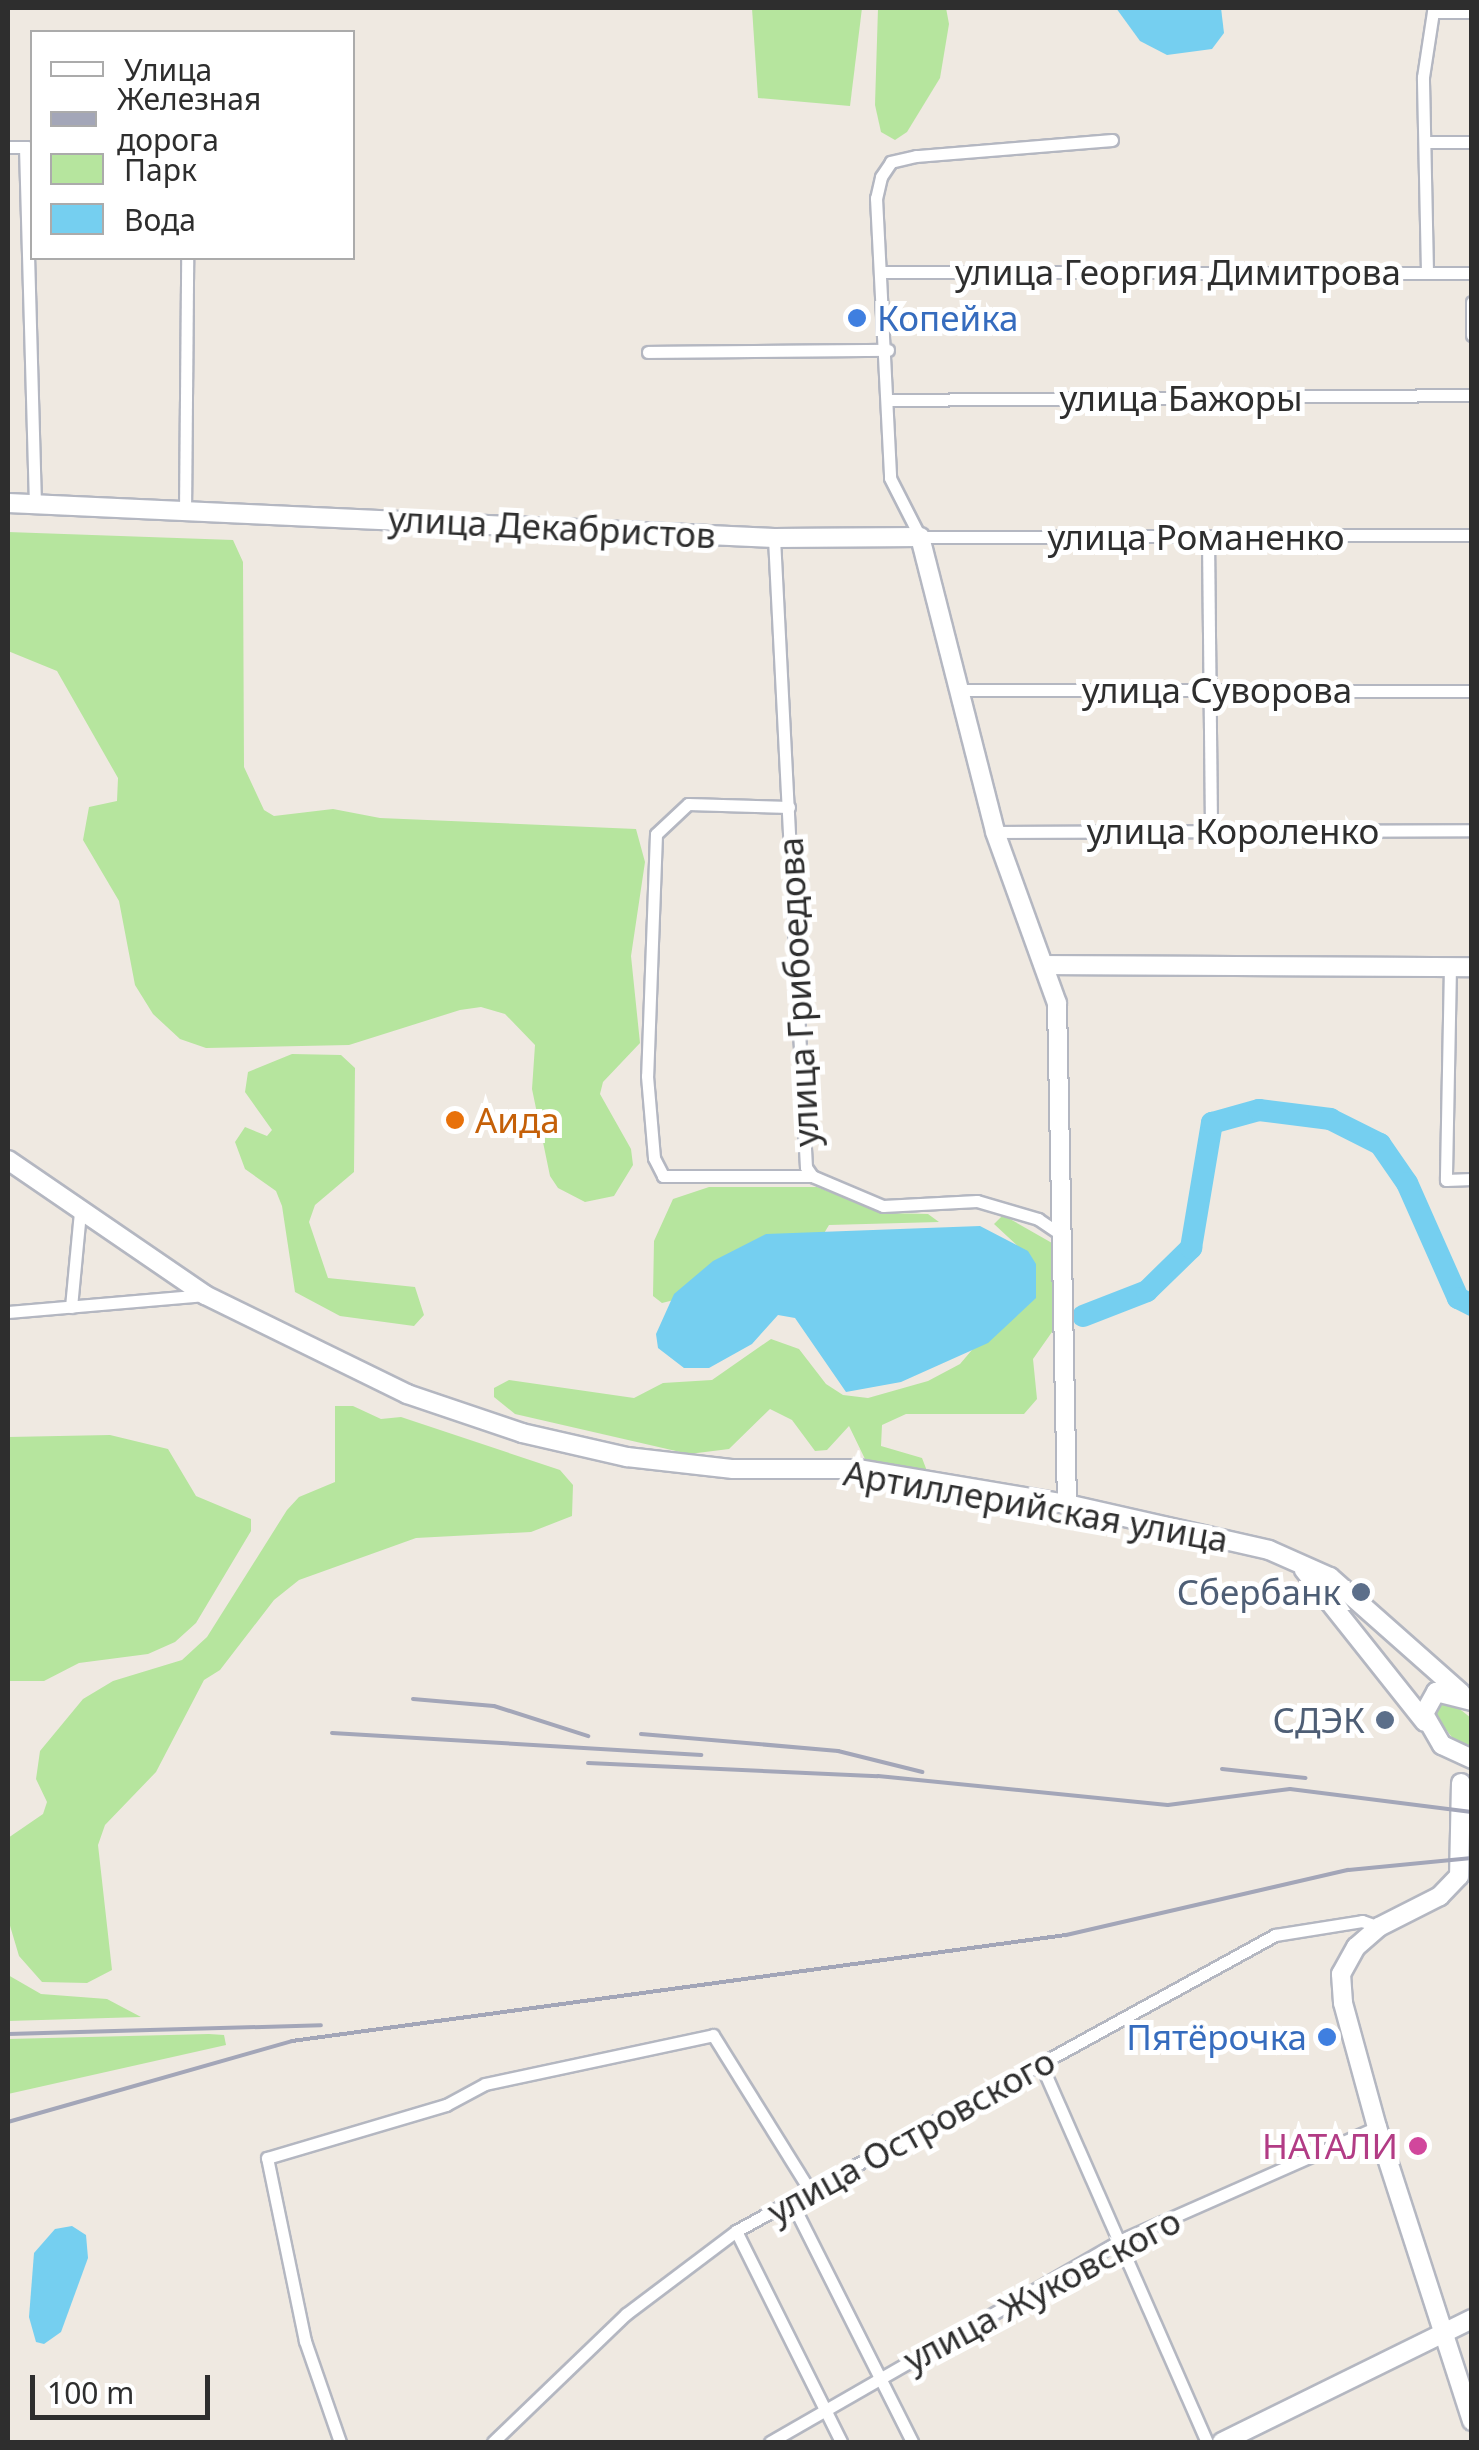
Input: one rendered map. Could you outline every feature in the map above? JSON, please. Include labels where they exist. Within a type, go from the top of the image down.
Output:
[{"type":"main road","name":"улица Декабристов","points":[[8,502],[774,538],[920,537]]},
{"type":"main road","points":[[920,537],[963,690],[995,832],[1046,965],[1062,1042],[1067,1504]]},
{"type":"main road","points":[[1046,965],[1472,967]]},
{"type":"main road","name":"Артиллерийская улица","points":[[8,1160],[205,1295],[407,1394],[522,1433],[672,1464],[733,1470],[859,1469],[1067,1504],[1227,1538],[1330,1577],[1466,1697]]},
{"type":"main road","points":[[1297,1562],[1466,1777],[1466,1877],[1440,1896],[1379,1927],[1356,1948],[1341,1974],[1343,2003],[1377,2127],[1472,2421]]},
{"type":"main road","name":"Артиллерийская улица","points":[[1424,1722],[1429,1697],[1466,1697]]},
{"type":"main road","points":[[1442,1745],[1472,1760]]},
{"type":"main road","points":[[1222,2442],[1472,2320]]},
{"type":"street","points":[[1427,272],[1423,77],[1433,12],[1472,12]]},
{"type":"street","points":[[920,537],[890,478],[885,272],[876,198],[891,162],[1112,140]]},
{"type":"street","points":[[1426,142],[1472,142]]},
{"type":"street","points":[[8,147],[29,147],[30,206]]},
{"type":"street","points":[[31,260],[35,504]]},
{"type":"street","points":[[185,512],[187,260]]},
{"type":"street","name":"улица Георгия Димитрова","points":[[885,272],[1472,273]]},
{"type":"street","points":[[1472,302],[1472,334]]},
{"type":"street","points":[[648,352],[888,350]]},
{"type":"street","name":"улица Бажоры","points":[[890,400],[1472,395]]},
{"type":"street","name":"улица Романенко","points":[[920,537],[1472,536]]},
{"type":"street","name":"улица Грибоедова","points":[[774,538],[803,1151],[812,1176],[883,1206],[977,1201],[1038,1219],[1065,1238]]},
{"type":"street","points":[[1208,539],[1212,830]]},
{"type":"street","name":"улица Суворова","points":[[963,690],[1472,690]]},
{"type":"street","points":[[789,807],[688,804],[656,834],[647,1076],[654,1158],[663,1176],[812,1176]]},
{"type":"street","name":"улица Короленко","points":[[995,832],[1472,830]]},
{"type":"street","points":[[1450,966],[1446,1180],[1472,1179]]},
{"type":"street","points":[[70,1307],[80,1212]]},
{"type":"street","points":[[8,1312],[205,1295]]},
{"type":"street","name":"улица Островского","points":[[493,2442],[626,2314],[736,2232],[1275,1935],[1362,1921],[1379,1927]]},
{"type":"street","points":[[340,2442],[305,2341],[267,2158],[446,2105],[485,2084],[713,2034],[810,2190]]},
{"type":"street","points":[[1041,2064],[1207,2442]]},
{"type":"street","name":"улица Жуковского","points":[[770,2442],[1121,2240],[1377,2127]]},
{"type":"street","points":[[792,2201],[912,2442]]},
{"type":"street","points":[[736,2232],[841,2442]]},
{"type":"green space","points":[[752,8],[862,8],[850,106],[758,98]]},
{"type":"green space","points":[[878,8],[946,8],[949,24],[940,78],[907,132],[895,140],[881,132],[875,105]]},
{"type":"green space","points":[[8,532],[233,540],[243,562],[244,767],[264,810],[274,816],[333,809],[380,818],[636,829],[645,862],[631,956],[640,1043],[603,1082],[600,1094],[631,1149],[633,1165],[614,1196],[585,1202],[558,1188],[550,1176],[532,1089],[535,1045],[505,1014],[481,1007],[460,1010],[349,1045],[206,1048],[180,1039],[153,1014],[135,985],[119,901],[83,840],[89,807],[117,801],[118,778],[57,671],[8,651]]},
{"type":"green space","points":[[292,1054],[341,1055],[355,1068],[354,1172],[315,1205],[309,1222],[328,1278],[415,1287],[424,1315],[414,1326],[340,1316],[295,1292],[282,1206],[276,1191],[245,1169],[235,1142],[245,1127],[267,1136],[272,1130],[245,1092],[248,1072]]},
{"type":"green space","points":[[709,1187],[817,1187],[884,1213],[928,1214],[939,1222],[829,1225],[817,1245],[678,1299],[662,1303],[653,1296],[654,1241],[673,1199]]},
{"type":"green space","points":[[1003,1215],[1052,1243],[1052,1332],[1033,1359],[1037,1399],[1024,1414],[906,1414],[882,1425],[881,1446],[922,1458],[927,1471],[920,1474],[865,1459],[849,1426],[827,1450],[815,1451],[792,1420],[770,1409],[729,1449],[689,1454],[515,1414],[494,1397],[494,1388],[509,1380],[634,1398],[663,1383],[712,1380],[771,1339],[799,1349],[826,1384],[843,1395],[868,1398],[928,1381],[960,1364],[989,1330],[1023,1251],[994,1224]]},
{"type":"green space","points":[[335,1406],[353,1406],[381,1419],[401,1417],[560,1470],[573,1485],[572,1516],[531,1532],[416,1538],[299,1580],[274,1600],[220,1670],[204,1680],[156,1772],[105,1825],[98,1845],[112,1970],[87,1983],[42,1982],[19,1956],[8,1919],[8,1838],[43,1814],[47,1802],[36,1779],[40,1751],[83,1699],[113,1681],[182,1660],[207,1637],[287,1510],[299,1497],[335,1482]]},
{"type":"green space","points":[[110,1435],[168,1449],[196,1496],[251,1519],[251,1531],[196,1623],[175,1642],[148,1654],[79,1663],[44,1681],[8,1681],[8,1437]]},
{"type":"green space","points":[[1447,1699],[1471,1718],[1471,1750],[1458,1745],[1433,1713],[1433,1704]]},
{"type":"green space","points":[[8,1975],[41,1994],[107,1999],[141,2017],[8,2021]]},
{"type":"green space","points":[[224,2035],[226,2045],[8,2094],[8,2039]]},
{"type":"water","points":[[1116,8],[1221,8],[1224,33],[1212,49],[1167,55],[1140,41]]},
{"type":"water","points":[[980,1226],[1028,1251],[1036,1264],[1036,1298],[988,1343],[901,1382],[846,1392],[795,1318],[778,1315],[752,1344],[709,1368],[684,1368],[658,1348],[656,1334],[674,1294],[713,1261],[766,1234]]},
{"type":"water","points":[[72,2226],[86,2235],[88,2258],[61,2332],[44,2344],[36,2342],[29,2317],[34,2253],[55,2229]]},
{"type":"waterway","points":[[1083,1316],[1147,1291],[1191,1248],[1212,1123],[1259,1110],[1330,1119],[1380,1144],[1407,1183],[1458,1298],[1472,1305]]},
{"type":"railway","points":[[413,1699],[494,1706],[588,1736]]},
{"type":"railway","points":[[332,1733],[701,1755]]},
{"type":"railway","points":[[641,1734],[838,1751],[922,1772]]},
{"type":"railway","points":[[588,1763],[878,1776],[1168,1805],[1290,1789],[1472,1812]]},
{"type":"railway","points":[[1222,1769],[1306,1778]]},
{"type":"railway","points":[[8,2122],[292,2041],[1066,1935],[1348,1870],[1472,1858]]},
{"type":"railway","points":[[8,2034],[321,2025]]},
{"type":"place","name":"Копейка","points":[[857,318]]},
{"type":"place","name":"Аида","points":[[455,1120]]},
{"type":"place","name":"Сбербанк","points":[[1361,1592]]},
{"type":"place","name":"СДЭК","points":[[1385,1720]]},
{"type":"place","name":"Пятёрочка","points":[[1327,2037]]},
{"type":"place","name":"НАТАЛИ","points":[[1418,2146]]}]
